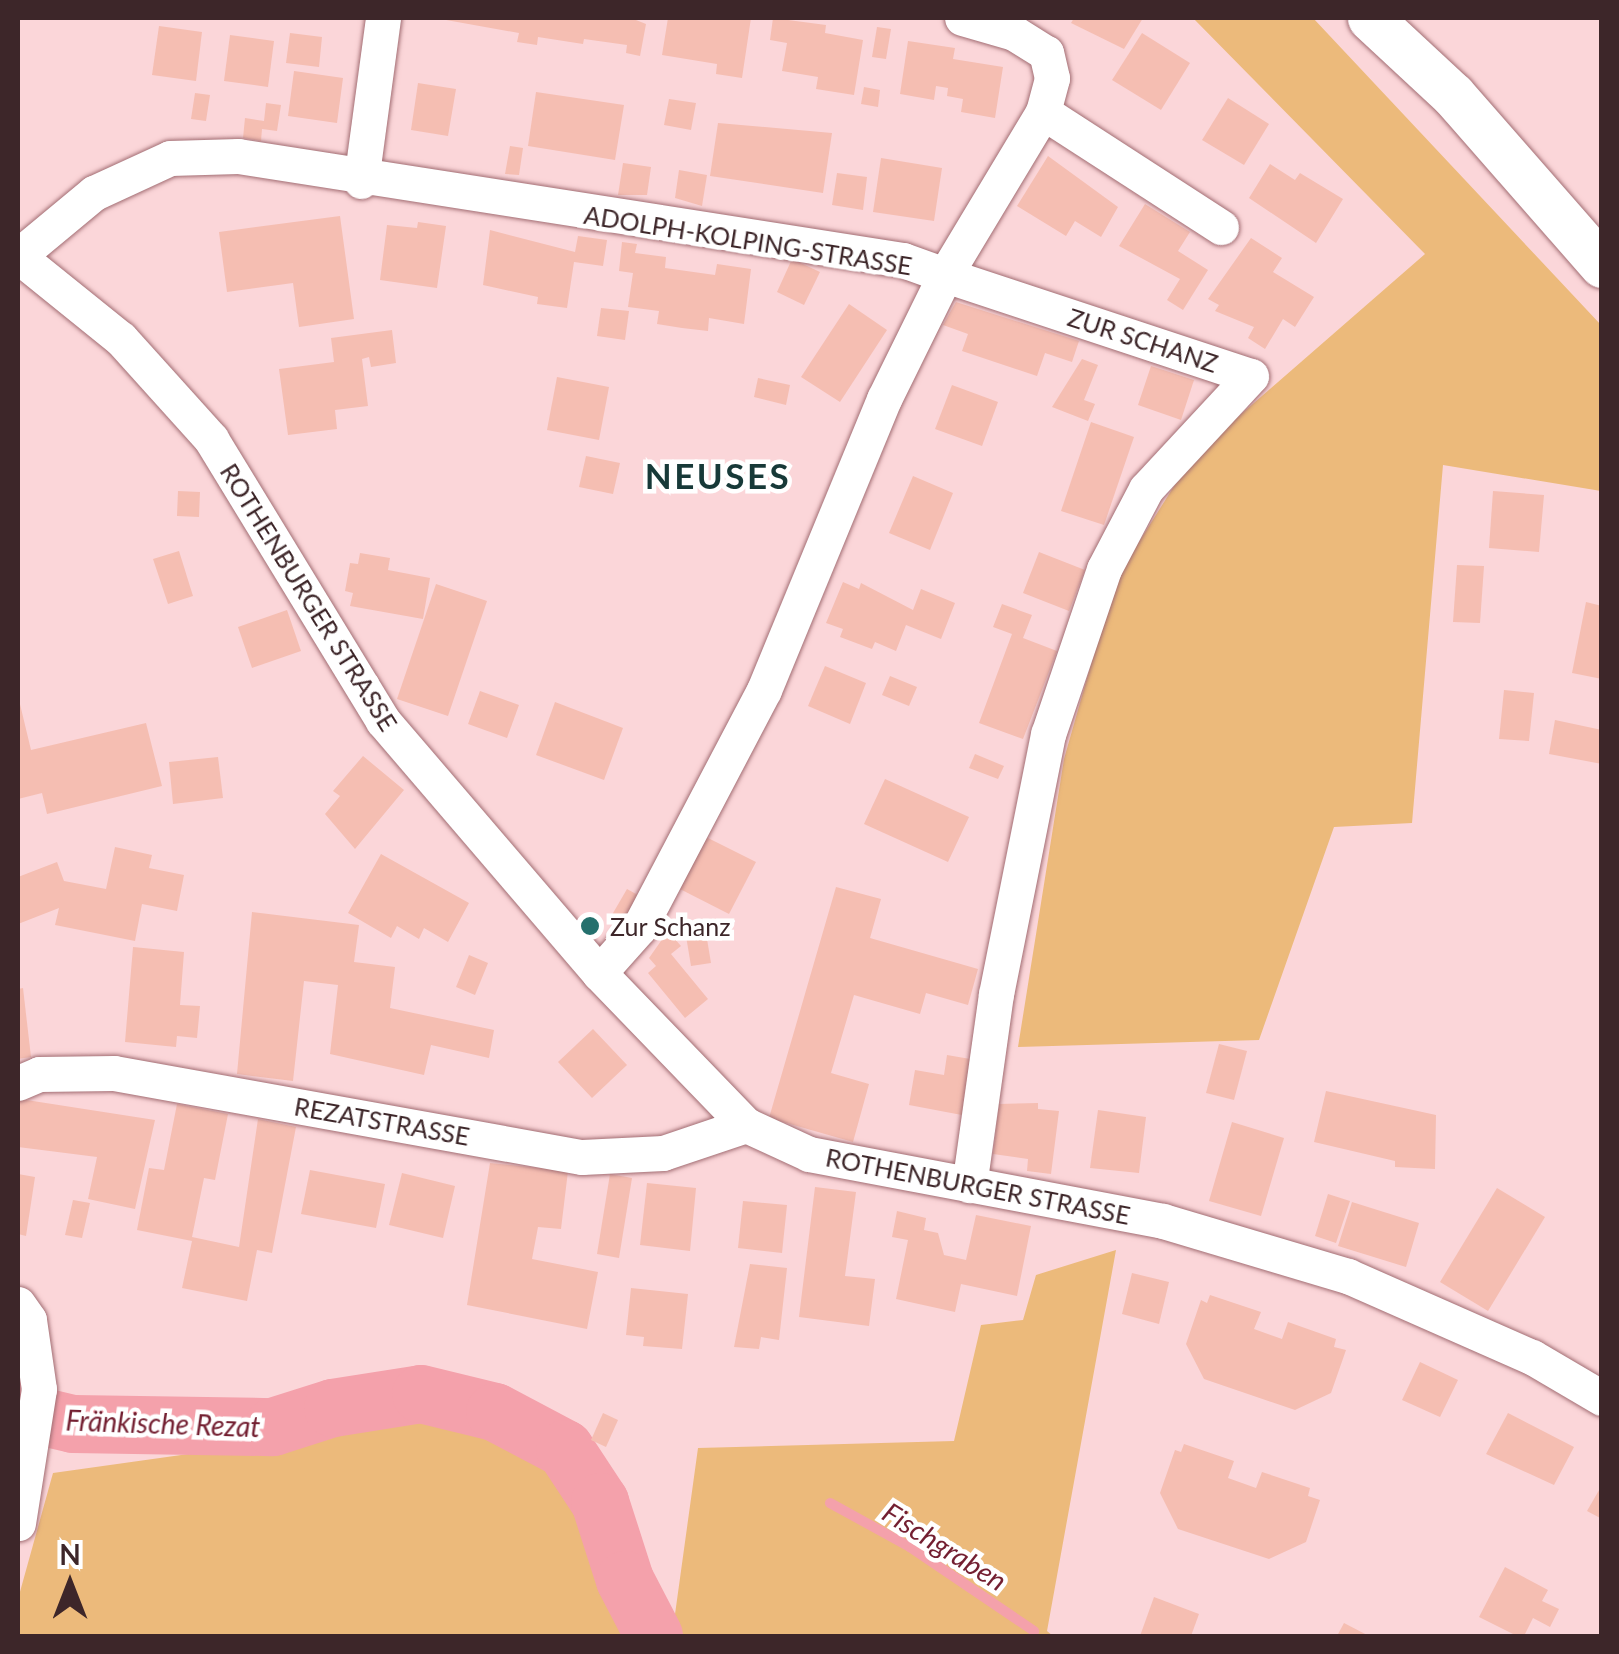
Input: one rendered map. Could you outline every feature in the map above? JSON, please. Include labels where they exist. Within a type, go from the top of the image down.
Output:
[{"type":"main road","points":[[1370,18],[1453,95],[1602,265]]},
{"type":"street","points":[[361,180],[384,18]]},
{"type":"street","name":"ADOLPH-KOLPING-STRASSE","points":[[18,256],[94,194],[170,158],[238,156],[361,180],[903,260],[945,276],[1043,112],[1052,78],[1046,53],[1014,33],[962,18]]},
{"type":"street","points":[[1043,112],[1222,227]]},
{"type":"street","name":"ROTHENBURGER STRASSE","points":[[18,256],[121,339],[211,439],[383,721],[599,974],[746,1125],[809,1154],[1163,1220],[1348,1276],[1532,1357],[1602,1398]]},
{"type":"street","points":[[599,974],[639,928],[764,690],[884,399],[945,276]]},
{"type":"street","name":"ZUR SCHANZ","points":[[945,276],[1250,376],[1146,489],[1104,569],[1048,734],[996,994],[969,1185]]},
{"type":"street","name":"REZATSTRASSE","points":[[18,1083],[39,1074],[114,1073],[582,1157],[663,1152],[746,1125]]},
{"type":"street","points":[[18,1522],[39,1390],[24,1312]]},
{"type":"shaded area","points":[[1193,18],[1313,18],[1601,325],[1601,491],[1443,465],[1412,823],[1334,827],[1259,1040],[1018,1047],[1064,759],[1115,580],[1193,456],[1425,254]]},
{"type":"shaded area","points":[[1116,1250],[1047,1631],[1053,1636],[672,1636],[698,1448],[954,1441],[981,1325],[1023,1320],[1036,1275]]},
{"type":"shaded area","points":[[396,1413],[495,1431],[567,1476],[593,1521],[614,1611],[636,1636],[18,1636],[18,1599],[53,1473],[289,1440]]},
{"type":"building","points":[[435,18],[631,18],[646,24],[640,56],[626,53],[627,45],[584,39],[583,44],[538,37],[537,45],[517,42],[519,33]]},
{"type":"building","points":[[668,18],[751,18],[742,78],[716,74],[717,64],[662,55]]},
{"type":"building","points":[[773,18],[826,25],[825,33],[863,40],[854,95],[816,89],[818,77],[782,71],[787,43],[770,40]]},
{"type":"building","points":[[1074,18],[1143,18],[1124,49],[1071,23]]},
{"type":"building","points":[[159,26],[202,32],[196,81],[152,75]]},
{"type":"building","points":[[877,27],[891,29],[886,59],[872,57]]},
{"type":"building","points":[[290,33],[322,37],[319,67],[286,63]]},
{"type":"building","points":[[1142,33],[1190,63],[1161,110],[1112,80]]},
{"type":"building","points":[[230,35],[274,41],[268,87],[224,81]]},
{"type":"building","points":[[908,41],[955,48],[953,59],[1003,67],[995,118],[961,112],[963,99],[947,96],[948,88],[936,86],[934,100],[900,94]]},
{"type":"building","points":[[294,71],[343,78],[337,123],[288,116]]},
{"type":"building","points":[[418,83],[456,89],[448,136],[411,130]]},
{"type":"building","points":[[864,87],[880,90],[878,107],[861,104]]},
{"type":"building","points":[[536,92],[624,105],[615,160],[528,146]]},
{"type":"building","points":[[195,93],[210,95],[206,121],[191,119]]},
{"type":"building","points":[[1228,98],[1269,124],[1244,165],[1202,140]]},
{"type":"building","points":[[669,99],[696,103],[691,130],[664,125]]},
{"type":"building","points":[[266,103],[281,105],[277,131],[262,129],[261,141],[243,138],[245,118],[264,121]]},
{"type":"building","points":[[718,123],[832,133],[823,193],[710,176]]},
{"type":"building","points":[[510,146],[523,148],[519,175],[505,174]]},
{"type":"building","points":[[1048,156],[1118,207],[1101,237],[1075,221],[1066,236],[1017,206]]},
{"type":"building","points":[[881,158],[942,168],[934,221],[873,212]]},
{"type":"building","points":[[623,163],[651,167],[647,195],[618,195]]},
{"type":"building","points":[[1270,164],[1295,180],[1300,173],[1343,199],[1316,243],[1249,198]]},
{"type":"building","points":[[679,170],[707,175],[702,206],[675,198]]},
{"type":"building","points":[[837,173],[867,177],[863,210],[832,205]]},
{"type":"building","points":[[1145,204],[1190,232],[1178,251],[1208,270],[1183,310],[1167,300],[1180,279],[1119,246]]},
{"type":"building","points":[[340,216],[354,319],[299,327],[293,283],[227,292],[219,232]]},
{"type":"building","points":[[418,222],[446,226],[437,288],[380,280],[387,225],[417,228]]},
{"type":"building","points":[[490,230],[575,252],[578,236],[607,240],[603,266],[574,262],[567,308],[537,304],[538,297],[483,285]]},
{"type":"building","points":[[1251,238],[1282,258],[1273,272],[1314,297],[1295,327],[1283,319],[1265,349],[1248,338],[1254,327],[1215,311],[1219,305],[1208,299]]},
{"type":"building","points":[[622,242],[637,244],[635,253],[666,257],[665,268],[715,275],[717,264],[751,269],[744,324],[709,318],[708,331],[682,328],[657,324],[659,311],[628,307],[633,273],[619,271]]},
{"type":"building","points":[[792,259],[820,272],[804,305],[777,292]]},
{"type":"building","points":[[956,302],[1079,341],[1072,362],[1045,353],[1037,376],[962,351],[968,334],[943,325]]},
{"type":"building","points":[[849,304],[887,330],[840,402],[801,377]]},
{"type":"building","points":[[601,308],[629,311],[625,340],[597,336]]},
{"type":"building","points":[[392,330],[396,363],[371,367],[369,357],[362,359],[368,406],[335,410],[337,429],[288,435],[279,369],[334,362],[331,338]]},
{"type":"building","points":[[1082,359],[1098,365],[1084,400],[1095,404],[1088,421],[1052,407]]},
{"type":"building","points":[[1151,366],[1194,380],[1181,420],[1138,405]]},
{"type":"building","points":[[557,377],[609,387],[599,440],[547,430]]},
{"type":"building","points":[[758,378],[790,385],[786,405],[754,397]]},
{"type":"building","points":[[952,385],[998,402],[982,446],[935,429]]},
{"type":"building","points":[[1091,422],[1134,437],[1104,525],[1061,511]]},
{"type":"building","points":[[586,456],[620,463],[613,494],[579,487]]},
{"type":"building","points":[[913,476],[953,493],[930,550],[889,533]]},
{"type":"building","points":[[178,491],[200,492],[199,517],[177,516]]},
{"type":"building","points":[[1493,491],[1544,495],[1539,552],[1489,548]]},
{"type":"building","points":[[179,551],[193,596],[168,604],[153,559]]},
{"type":"building","points":[[1039,552],[1085,570],[1069,611],[1023,593]]},
{"type":"building","points":[[360,553],[390,558],[388,570],[430,578],[423,619],[350,606],[353,593],[345,591],[350,563],[358,564]]},
{"type":"building","points":[[1457,565],[1484,566],[1480,623],[1453,622]]},
{"type":"building","points":[[843,582],[859,589],[861,583],[913,610],[921,589],[955,603],[941,639],[906,625],[896,651],[875,642],[872,649],[840,637],[843,629],[826,623]]},
{"type":"building","points":[[436,584],[487,601],[448,716],[397,699]]},
{"type":"building","points":[[1586,602],[1602,606],[1602,679],[1572,673]]},
{"type":"building","points":[[1002,604],[1032,615],[1023,638],[1057,651],[1023,739],[979,723],[1012,634],[993,627]]},
{"type":"building","points":[[287,610],[301,651],[252,668],[238,627]]},
{"type":"building","points":[[825,666],[866,683],[850,724],[808,706]]},
{"type":"building","points":[[890,676],[917,687],[909,706],[882,695]]},
{"type":"building","points":[[1504,690],[1534,693],[1529,741],[1499,739]]},
{"type":"building","points":[[480,691],[519,705],[507,738],[468,724]]},
{"type":"building","points":[[19,700],[31,750],[146,723],[162,786],[47,814],[42,793],[18,799]]},
{"type":"building","points":[[555,702],[623,728],[604,780],[536,755]]},
{"type":"building","points":[[1555,720],[1602,730],[1602,764],[1549,754]]},
{"type":"building","points":[[975,754],[1004,766],[998,779],[969,768]]},
{"type":"building","points":[[363,756],[404,790],[355,849],[325,814],[340,796],[333,791]]},
{"type":"building","points":[[218,757],[223,798],[173,804],[169,762]]},
{"type":"building","points":[[885,779],[969,817],[948,862],[864,824]]},
{"type":"building","points":[[702,835],[756,862],[729,914],[676,887]]},
{"type":"building","points":[[115,847],[152,855],[149,868],[184,875],[177,911],[142,904],[135,941],[55,925],[59,908],[18,924],[18,877],[57,862],[64,881],[106,889]]},
{"type":"building","points":[[381,854],[469,903],[448,942],[424,928],[419,939],[397,926],[391,938],[348,913]]},
{"type":"building","points":[[836,887],[881,899],[870,938],[978,969],[968,1005],[926,993],[920,1014],[854,995],[831,1073],[869,1084],[853,1142],[769,1118]]},
{"type":"building","points":[[627,889],[645,899],[627,931],[609,920]]},
{"type":"building","points":[[252,912],[359,925],[354,962],[395,967],[390,1008],[494,1030],[489,1058],[431,1045],[424,1075],[330,1054],[338,985],[304,981],[293,1081],[237,1074]]},
{"type":"building","points":[[668,931],[681,946],[671,954],[708,999],[685,1018],[648,973],[656,966],[649,958]]},
{"type":"building","points":[[706,933],[711,963],[691,966],[686,936]]},
{"type":"building","points":[[133,947],[184,952],[180,1005],[200,1006],[197,1038],[177,1036],[176,1047],[125,1042]]},
{"type":"building","points":[[469,955],[488,963],[475,995],[456,987]]},
{"type":"building","points":[[23,988],[31,1057],[18,1059],[18,989]]},
{"type":"building","points":[[593,1029],[627,1065],[592,1098],[558,1062]]},
{"type":"building","points":[[1219,1044],[1247,1051],[1234,1100],[1206,1093]]},
{"type":"building","points":[[947,1055],[976,1060],[967,1116],[909,1105],[915,1070],[944,1075]]},
{"type":"building","points":[[1326,1091],[1436,1115],[1435,1169],[1395,1167],[1395,1161],[1314,1142]]},
{"type":"building","points":[[20,1099],[155,1120],[135,1209],[88,1199],[97,1157],[18,1147]]},
{"type":"building","points":[[1038,1103],[1038,1109],[1059,1111],[1051,1174],[1027,1171],[1028,1159],[993,1154],[999,1104]]},
{"type":"building","points":[[177,1104],[228,1114],[215,1180],[204,1178],[192,1237],[239,1247],[258,1119],[296,1127],[272,1253],[257,1250],[247,1301],[182,1288],[192,1241],[137,1230],[149,1168],[164,1170]]},
{"type":"building","points":[[1098,1110],[1146,1117],[1139,1173],[1090,1168]]},
{"type":"building","points":[[1232,1122],[1284,1138],[1261,1216],[1209,1201]]},
{"type":"building","points":[[490,1163],[568,1171],[561,1229],[538,1227],[532,1259],[598,1272],[587,1329],[467,1305]]},
{"type":"building","points":[[310,1170],[385,1184],[376,1228],[301,1214]]},
{"type":"building","points":[[402,1173],[455,1186],[443,1238],[389,1225]]},
{"type":"building","points":[[18,1174],[35,1177],[26,1236],[18,1234]]},
{"type":"building","points":[[610,1174],[632,1178],[619,1258],[597,1254]]},
{"type":"building","points":[[647,1183],[696,1188],[690,1251],[640,1245]]},
{"type":"building","points":[[815,1187],[856,1192],[845,1276],[875,1279],[869,1326],[799,1317]]},
{"type":"building","points":[[1497,1188],[1545,1217],[1488,1311],[1440,1282]]},
{"type":"building","points":[[1328,1194],[1350,1201],[1336,1243],[1315,1236]]},
{"type":"building","points":[[73,1200],[90,1203],[82,1238],[65,1235]]},
{"type":"building","points":[[743,1201],[787,1205],[782,1253],[738,1248]]},
{"type":"building","points":[[1352,1202],[1419,1223],[1406,1267],[1338,1246]]},
{"type":"building","points":[[897,1211],[926,1218],[924,1230],[938,1233],[944,1255],[966,1260],[976,1215],[1031,1226],[1017,1296],[961,1284],[955,1312],[896,1299],[908,1240],[892,1237]]},
{"type":"building","points":[[750,1264],[787,1268],[779,1340],[761,1337],[759,1349],[734,1347]]},
{"type":"building","points":[[1132,1273],[1169,1282],[1159,1324],[1122,1314]]},
{"type":"building","points":[[631,1288],[688,1294],[682,1349],[643,1346],[644,1337],[626,1335]]},
{"type":"building","points":[[1210,1295],[1261,1312],[1254,1329],[1282,1339],[1288,1322],[1336,1339],[1334,1347],[1346,1350],[1331,1393],[1295,1410],[1204,1379],[1186,1344],[1201,1300],[1207,1303]]},
{"type":"building","points":[[1420,1362],[1458,1380],[1440,1417],[1402,1400]]},
{"type":"building","points":[[603,1413],[618,1420],[606,1447],[591,1440]]},
{"type":"building","points":[[1508,1413],[1574,1447],[1554,1485],[1486,1454]]},
{"type":"building","points":[[1184,1444],[1234,1461],[1228,1478],[1256,1488],[1262,1472],[1310,1488],[1308,1496],[1320,1500],[1306,1542],[1269,1559],[1178,1529],[1160,1493],[1175,1450],[1181,1452]]},
{"type":"building","points":[[1602,1485],[1602,1519],[1587,1511]]},
{"type":"building","points":[[1505,1567],[1548,1590],[1542,1601],[1559,1609],[1550,1627],[1533,1618],[1524,1636],[1517,1636],[1479,1617]]},
{"type":"building","points":[[1154,1597],[1199,1614],[1191,1636],[1140,1636]]},
{"type":"building","points":[[1344,1623],[1369,1636],[1337,1636]]},
{"type":"waterway","name":"Fränkische Rezat","points":[[18,1411],[73,1424],[273,1427],[333,1408],[421,1394],[495,1412],[565,1449],[600,1502],[625,1580],[654,1636]]},
{"type":"waterway","name":"Fischgraben","points":[[830,1503],[910,1547],[1034,1631]]},
{"type":"place","name":"Zur Schanz","points":[[590,926]]},
{"type":"district","name":"NEUSES","points":[[718,475]]}]
